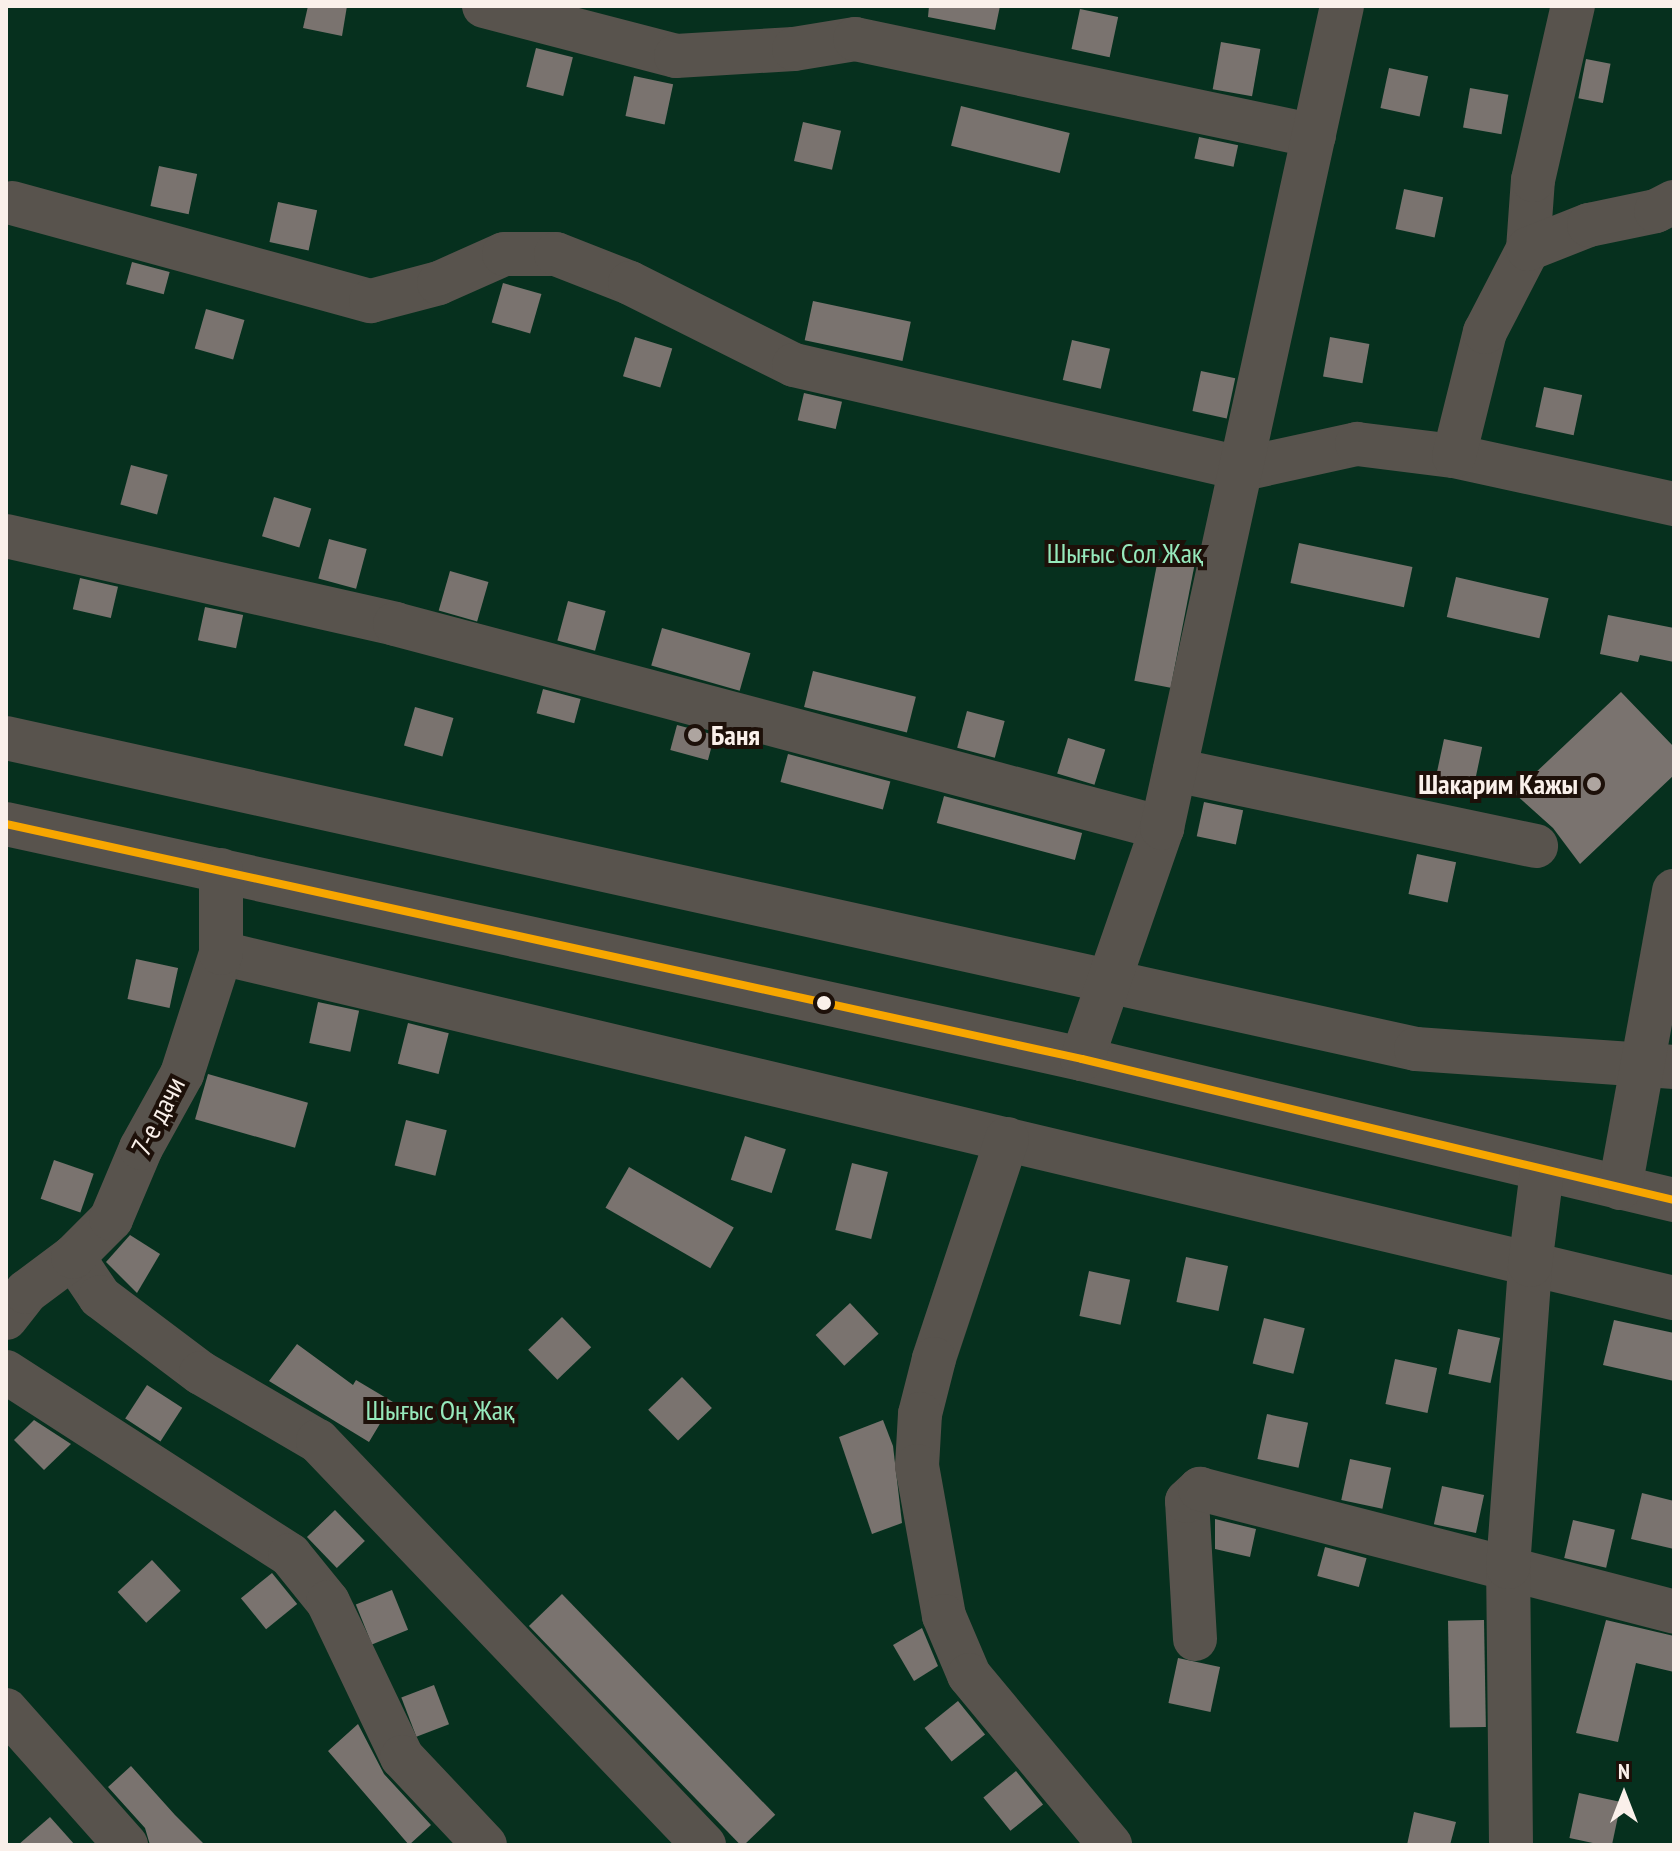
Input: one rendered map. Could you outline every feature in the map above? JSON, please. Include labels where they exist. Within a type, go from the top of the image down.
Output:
[{"type":"street","points":[[484,6],[676,56],[794,49],[855,39],[1314,136]]},
{"type":"street","points":[[1082,1059],[1105,985],[1162,828],[1342,6]]},
{"type":"street","points":[[1454,456],[1485,332],[1528,249],[1533,180],[1573,6]]},
{"type":"street","points":[[1528,249],[1589,225],[1656,211],[1674,202]]},
{"type":"street","points":[[8,210],[371,301],[439,283],[504,254],[556,254],[630,283],[794,365],[1243,469],[1357,444],[1454,456],[1674,504]]},
{"type":"street","points":[[6,536],[395,624],[1162,828]]},
{"type":"street","points":[[6,738],[1105,985],[1416,1049],[1658,1066]]},
{"type":"street","points":[[1175,770],[1536,846]]},
{"type":"street","points":[[6,824],[1082,1059],[1674,1200]]},
{"type":"street","name":"7-е дачи","points":[[6,1318],[26,1292],[73,1257],[111,1219],[141,1148],[182,1074],[221,953],[221,870]]},
{"type":"street","points":[[1620,1188],[1658,1066],[1674,891]]},
{"type":"street","points":[[221,953],[1674,1298]]},
{"type":"street","points":[[1007,1139],[934,1359],[920,1414],[917,1466],[944,1616],[969,1675],[1110,1845]]},
{"type":"street","points":[[1511,1845],[1508,1567],[1530,1265],[1542,1171]]},
{"type":"street","points":[[73,1257],[100,1297],[201,1373],[318,1441],[704,1845]]},
{"type":"street","points":[[6,1372],[290,1555],[328,1602],[402,1757],[485,1845]]},
{"type":"street","points":[[1195,1639],[1187,1501],[1200,1489],[1674,1612]]},
{"type":"street","points":[[6,1710],[126,1845]]},
{"type":"green space","points":[[6,6],[1674,6],[1674,1845],[6,1845]]},
{"type":"building","points":[[308,6],[347,6],[342,36],[303,28]]},
{"type":"building","points":[[929,6],[1000,6],[995,30],[928,17]]},
{"type":"building","points":[[1080,9],[1118,17],[1110,57],[1071,49]]},
{"type":"building","points":[[1221,42],[1260,49],[1252,96],[1213,89]]},
{"type":"building","points":[[536,48],[573,57],[563,96],[526,87]]},
{"type":"building","points":[[1586,59],[1611,64],[1603,103],[1578,98]]},
{"type":"building","points":[[1389,68],[1428,76],[1420,116],[1380,108]]},
{"type":"building","points":[[634,76],[673,84],[665,124],[625,116]]},
{"type":"building","points":[[1470,88],[1508,95],[1501,134],[1463,127]]},
{"type":"building","points":[[961,106],[1070,133],[1060,173],[951,146]]},
{"type":"building","points":[[803,122],[841,131],[832,170],[794,161]]},
{"type":"building","points":[[1199,137],[1238,145],[1234,167],[1194,159]]},
{"type":"building","points":[[159,166],[197,174],[189,214],[150,206]]},
{"type":"building","points":[[1404,189],[1443,197],[1435,237],[1395,229]]},
{"type":"building","points":[[278,202],[317,210],[309,250],[269,242]]},
{"type":"building","points":[[132,262],[170,272],[164,294],[126,284]]},
{"type":"building","points":[[503,283],[541,294],[530,333],[492,322]]},
{"type":"building","points":[[813,301],[911,322],[902,361],[805,340]]},
{"type":"building","points":[[206,309],[244,320],[233,359],[195,348]]},
{"type":"building","points":[[635,337],[672,348],[660,388],[623,376]]},
{"type":"building","points":[[1330,337],[1369,344],[1362,383],[1323,376]]},
{"type":"building","points":[[1072,340],[1110,349],[1101,389],[1063,380]]},
{"type":"building","points":[[1201,371],[1235,378],[1227,418],[1192,411]]},
{"type":"building","points":[[1544,387],[1582,395],[1574,435],[1535,427]]},
{"type":"building","points":[[804,393],[842,402],[836,429],[798,420]]},
{"type":"building","points":[[131,465],[168,475],[157,514],[120,505]]},
{"type":"building","points":[[274,497],[311,508],[299,548],[262,536]]},
{"type":"building","points":[[329,539],[367,549],[356,589],[318,579]]},
{"type":"building","points":[[1299,543],[1412,567],[1404,607],[1290,583]]},
{"type":"building","points":[[1158,559],[1194,566],[1171,688],[1134,681]]},
{"type":"building","points":[[450,571],[488,582],[477,621],[439,610]]},
{"type":"building","points":[[1456,577],[1549,598],[1539,638],[1447,617]]},
{"type":"building","points":[[80,578],[118,587],[111,618],[73,609]]},
{"type":"building","points":[[568,601],[606,611],[595,651],[557,641]]},
{"type":"building","points":[[205,607],[243,615],[236,648],[198,640]]},
{"type":"building","points":[[1608,615],[1674,628],[1674,662],[1640,655],[1638,662],[1600,654]]},
{"type":"building","points":[[662,628],[750,653],[740,691],[651,665]]},
{"type":"building","points":[[813,671],[916,697],[907,733],[804,707]]},
{"type":"building","points":[[543,689],[581,699],[574,723],[537,713]]},
{"type":"building","name":"Шакарим Кажы","points":[[1621,692],[1674,747],[1674,775],[1580,864],[1553,828],[1514,793]]},
{"type":"building","points":[[415,707],[453,718],[442,756],[404,745]]},
{"type":"building","points":[[967,711],[1005,721],[995,758],[957,748]]},
{"type":"building","name":"Баня","points":[[677,725],[715,735],[708,760],[670,750]]},
{"type":"building","points":[[1068,738],[1105,749],[1094,785],[1057,773]]},
{"type":"building","points":[[1444,739],[1482,747],[1474,787],[1435,779]]},
{"type":"building","points":[[788,754],[890,781],[883,809],[780,782]]},
{"type":"building","points":[[944,796],[1082,833],[1075,860],[937,823]]},
{"type":"building","points":[[1204,802],[1243,810],[1236,845],[1197,836]]},
{"type":"building","points":[[1417,854],[1456,862],[1448,902],[1408,894]]},
{"type":"building","points":[[136,959],[178,968],[170,1008],[127,999]]},
{"type":"building","points":[[318,1002],[359,1011],[350,1052],[309,1043]]},
{"type":"building","points":[[408,1023],[449,1033],[439,1074],[398,1064]]},
{"type":"building","points":[[208,1074],[308,1103],[295,1148],[195,1119]]},
{"type":"building","points":[[406,1120],[447,1130],[435,1176],[395,1166]]},
{"type":"building","points":[[745,1136],[786,1149],[772,1193],[731,1180]]},
{"type":"building","points":[[54,1160],[94,1174],[80,1212],[41,1199]]},
{"type":"building","points":[[852,1163],[888,1172],[871,1239],[835,1230]]},
{"type":"building","points":[[629,1167],[734,1228],[710,1268],[606,1208]]},
{"type":"building","points":[[130,1235],[160,1254],[137,1293],[106,1262]]},
{"type":"building","points":[[1186,1257],[1228,1266],[1218,1311],[1176,1302]]},
{"type":"building","points":[[1089,1271],[1130,1280],[1121,1325],[1079,1316]]},
{"type":"building","points":[[850,1303],[879,1334],[844,1366],[816,1335]]},
{"type":"building","points":[[562,1317],[591,1347],[557,1380],[528,1350]]},
{"type":"building","points":[[1264,1318],[1305,1328],[1293,1374],[1253,1364]]},
{"type":"building","points":[[1614,1320],[1674,1333],[1674,1381],[1603,1365]]},
{"type":"building","points":[[1458,1329],[1500,1338],[1490,1383],[1448,1374]]},
{"type":"building","points":[[297,1344],[353,1385],[356,1380],[393,1402],[369,1442],[269,1381]]},
{"type":"building","points":[[1395,1359],[1437,1368],[1427,1413],[1385,1404]]},
{"type":"building","points":[[682,1377],[712,1408],[678,1441],[648,1410]]},
{"type":"building","points":[[147,1385],[182,1408],[160,1441],[125,1419]]},
{"type":"building","points":[[1267,1414],[1308,1423],[1299,1468],[1257,1459]]},
{"type":"building","points":[[34,1420],[71,1444],[44,1470],[14,1440]]},
{"type":"building","points":[[883,1420],[893,1446],[902,1523],[872,1534],[839,1437]]},
{"type":"building","points":[[1350,1459],[1391,1468],[1382,1509],[1341,1500]]},
{"type":"building","points":[[1442,1486],[1484,1495],[1476,1533],[1434,1524]]},
{"type":"building","points":[[1642,1493],[1674,1501],[1674,1549],[1631,1539]]},
{"type":"building","points":[[335,1510],[365,1541],[337,1568],[307,1537]]},
{"type":"building","points":[[1215,1519],[1256,1529],[1250,1557],[1215,1549]]},
{"type":"building","points":[[1573,1520],[1615,1530],[1606,1568],[1564,1558]]},
{"type":"building","points":[[1325,1547],[1367,1558],[1359,1587],[1317,1576]]},
{"type":"building","points":[[152,1560],[181,1591],[146,1623],[118,1592]]},
{"type":"building","points":[[272,1573],[297,1604],[266,1629],[241,1598]]},
{"type":"building","points":[[392,1590],[408,1630],[372,1644],[356,1605]]},
{"type":"building","points":[[562,1594],[775,1815],[740,1845],[529,1626]]},
{"type":"building","points":[[1484,1620],[1486,1727],[1450,1728],[1448,1621]]},
{"type":"building","points":[[1606,1620],[1674,1636],[1674,1672],[1636,1663],[1618,1742],[1576,1733]]},
{"type":"building","points":[[922,1628],[938,1666],[914,1681],[893,1645]]},
{"type":"building","points":[[1178,1658],[1220,1667],[1210,1712],[1168,1703]]},
{"type":"building","points":[[434,1685],[449,1724],[416,1737],[401,1698]]},
{"type":"building","points":[[958,1701],[985,1734],[952,1761],[925,1728]]},
{"type":"building","points":[[358,1724],[384,1774],[431,1825],[409,1845],[328,1751]]},
{"type":"building","points":[[131,1766],[205,1845],[150,1845],[145,1828],[108,1787]]},
{"type":"building","points":[[1016,1771],[1043,1804],[1010,1831],[983,1797]]},
{"type":"building","points":[[1579,1793],[1621,1802],[1612,1845],[1569,1838]]},
{"type":"building","points":[[1414,1812],[1456,1822],[1450,1845],[1407,1845]]},
{"type":"building","points":[[50,1817],[75,1845],[18,1845]]},
{"type":"transit line","points":[[6,824],[1082,1059],[1674,1200]]},
{"type":"place","name":"Баня","points":[[695,735]]},
{"type":"place","name":"Шакарим Кажы","points":[[1594,784]]},
{"type":"park label","name":"Шығыс Сол Жақ","points":[[1125,553]]},
{"type":"park label","name":"Шығыс Оң Жақ","points":[[440,1410]]}]
